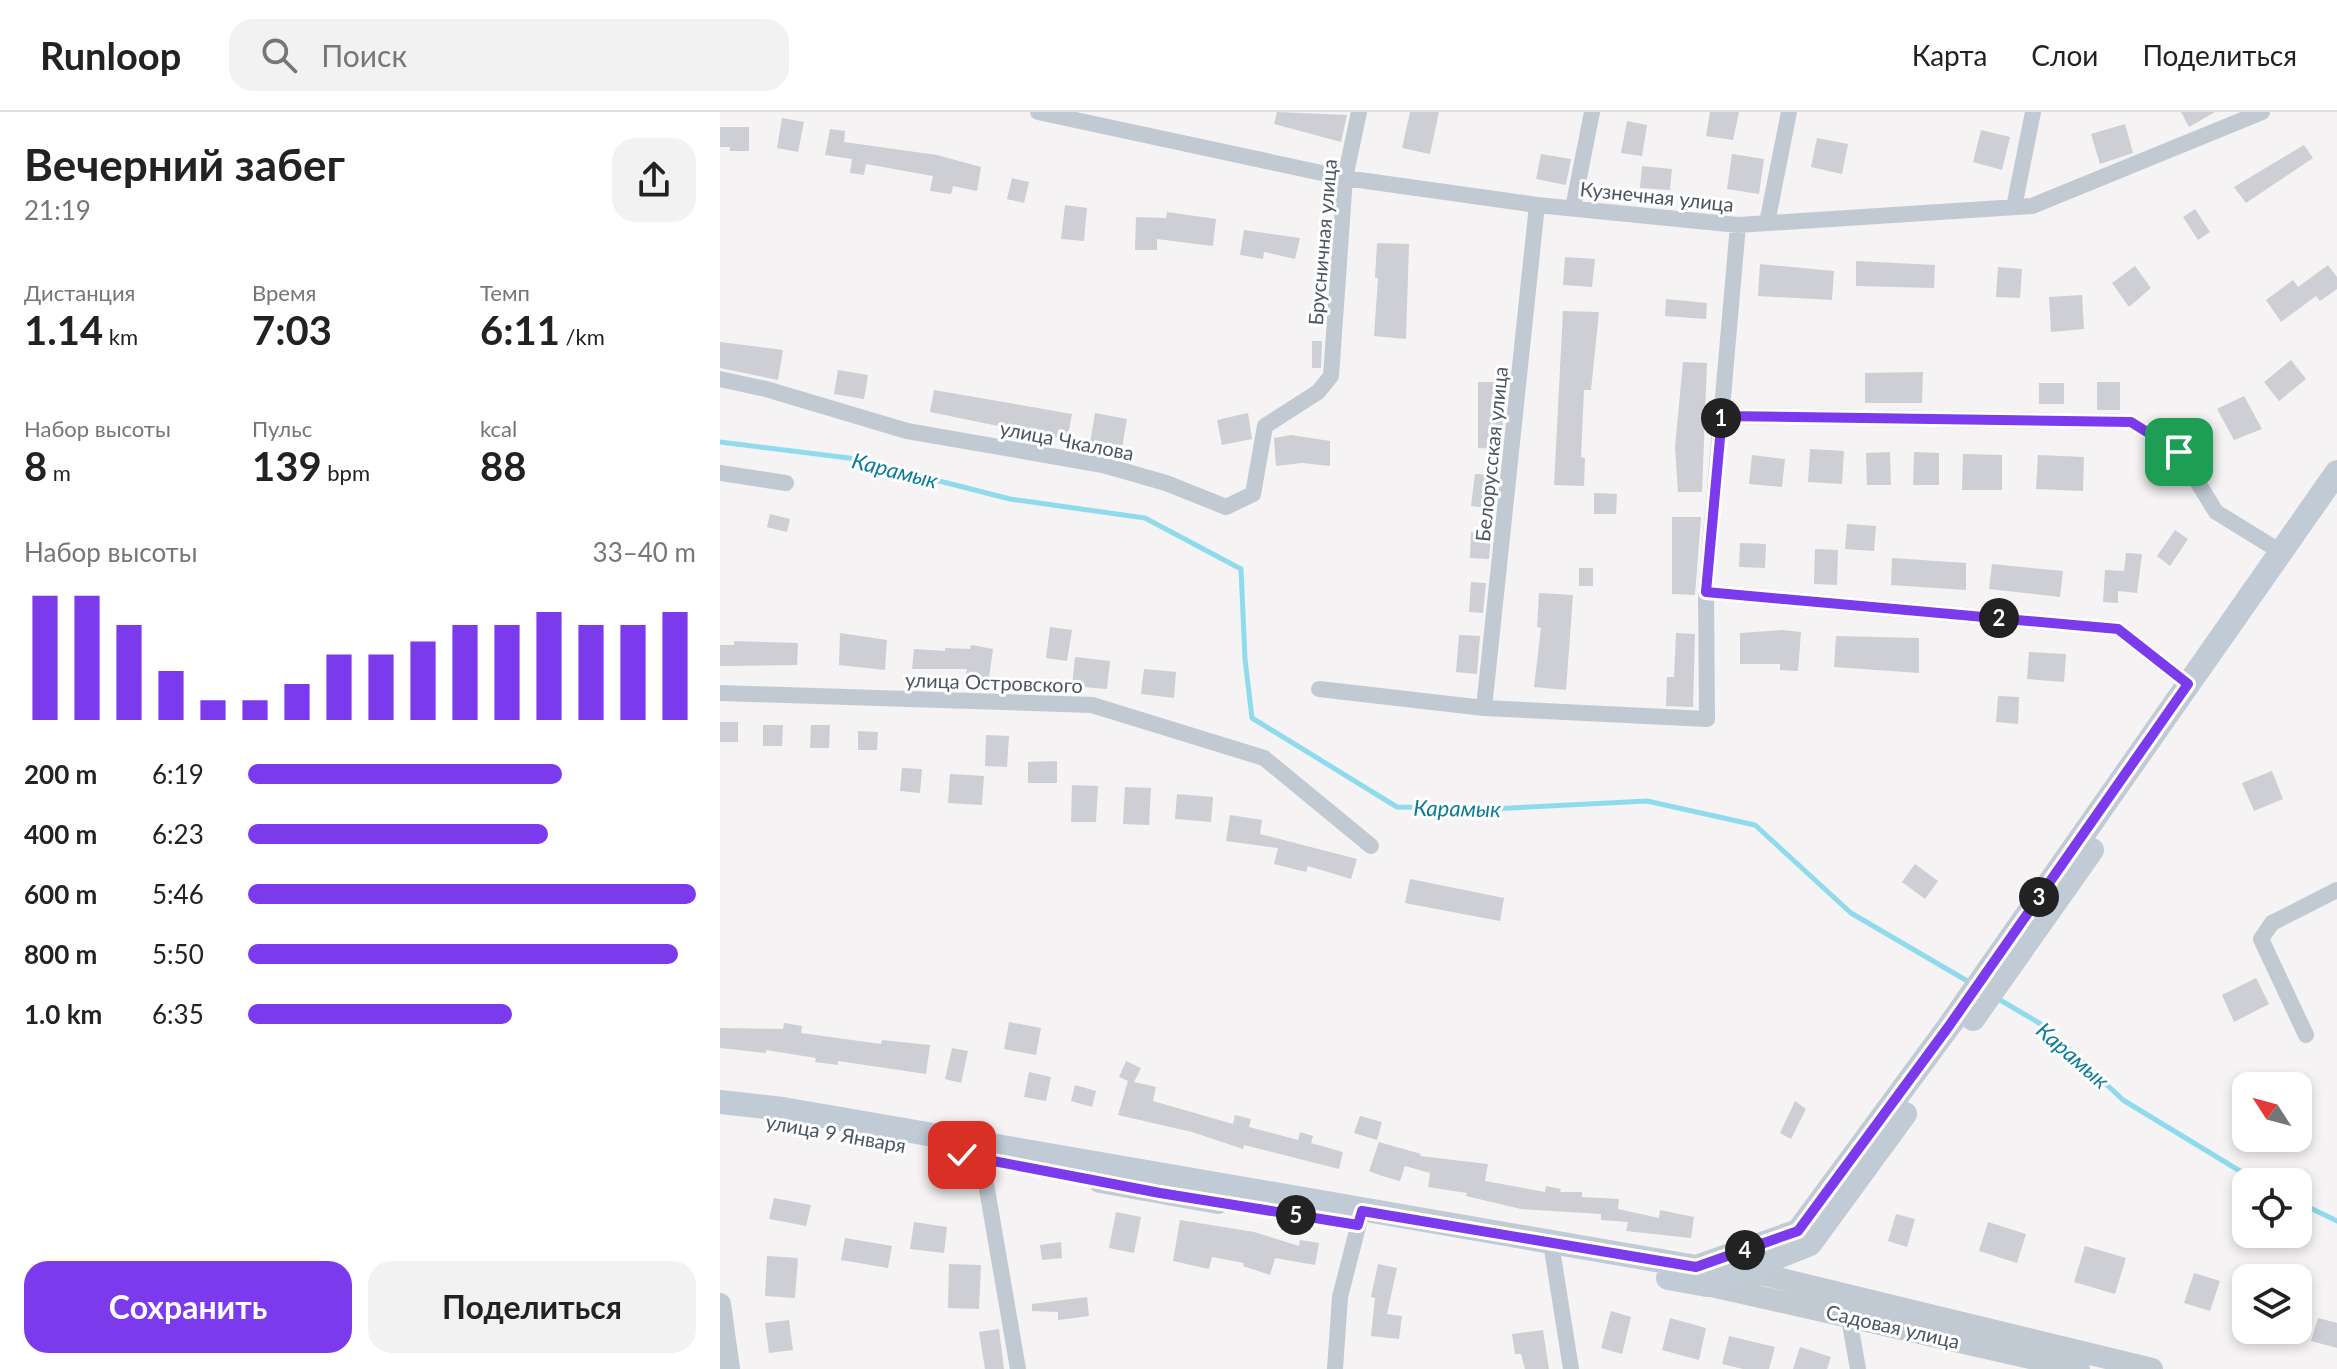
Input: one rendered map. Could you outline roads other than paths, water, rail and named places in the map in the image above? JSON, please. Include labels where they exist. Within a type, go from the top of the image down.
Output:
[{"type":"main road","points":[[2006,959],[2188,684],[2337,472]]},
{"type":"main road","points":[[1702,1276],[1739,1273],[1810,1244],[1955,1031],[2337,496]]},
{"type":"main road","points":[[1702,1276],[1798,1231],[1955,1031]]},
{"type":"main road","name":"улица 9 Января","points":[[720,1102],[783,1109],[981,1151]]},
{"type":"main road","name":"улица 9 Января","points":[[720,1116],[780,1121],[981,1151],[1702,1276]]},
{"type":"street","name":"Кузнечная улица","points":[[1038,112],[1345,178],[1537,205],[1738,225],[2032,206],[2262,112]]},
{"type":"street","name":"Брусничная улица","points":[[1331,376],[1345,178],[1359,112]]},
{"type":"street","points":[[1573,208],[1592,112]]},
{"type":"street","points":[[1767,223],[1789,112]]},
{"type":"street","points":[[2014,207],[2033,112]]},
{"type":"street","name":"Белорусская улица","points":[[1484,708],[1537,205]]},
{"type":"street","points":[[1319,689],[1484,708],[1707,719],[1706,592],[1738,225]]},
{"type":"street","name":"улица Чкалова","points":[[720,379],[766,389],[907,431],[1103,465],[1166,483],[1226,507],[1253,494],[1265,426],[1318,392],[1331,376]]},
{"type":"street","points":[[1722,416],[2131,422],[2179,452],[2216,512],[2281,552]]},
{"type":"street","points":[[720,473],[786,483]]},
{"type":"street","points":[[1706,592],[2118,629],[2188,684]]},
{"type":"street","name":"улица Островского","points":[[720,693],[1092,705],[1264,758],[1371,846]]},
{"type":"street","points":[[2306,1035],[2261,939],[2272,923],[2337,890]]},
{"type":"street","points":[[981,1151],[1018,1369]]},
{"type":"street","points":[[1335,1369],[1340,1297],[1360,1218]]},
{"type":"street","points":[[1552,1250],[1571,1369]]},
{"type":"street","points":[[1739,1273],[1847,1305],[1858,1369]]},
{"type":"street","name":"Садовая улица","points":[[1702,1276],[2152,1369]]},
{"type":"street","points":[[720,1304],[729,1369]]},
{"type":"street","name":"Садовая улица","points":[[1847,1305],[2079,1369]]},
{"type":"waterway","name":"Карамык","points":[[720,442],[849,458],[1010,499],[1145,518],[1241,569],[1245,659],[1252,718],[1397,807],[1490,809],[1647,801],[1755,825],[1851,913],[1969,982]]},
{"type":"waterway","name":"Карамык","points":[[1995,997],[2046,1027],[2123,1100],[2235,1168]]},
{"type":"waterway","name":"Карамык","points":[[2312,1209],[2337,1221]]}]
